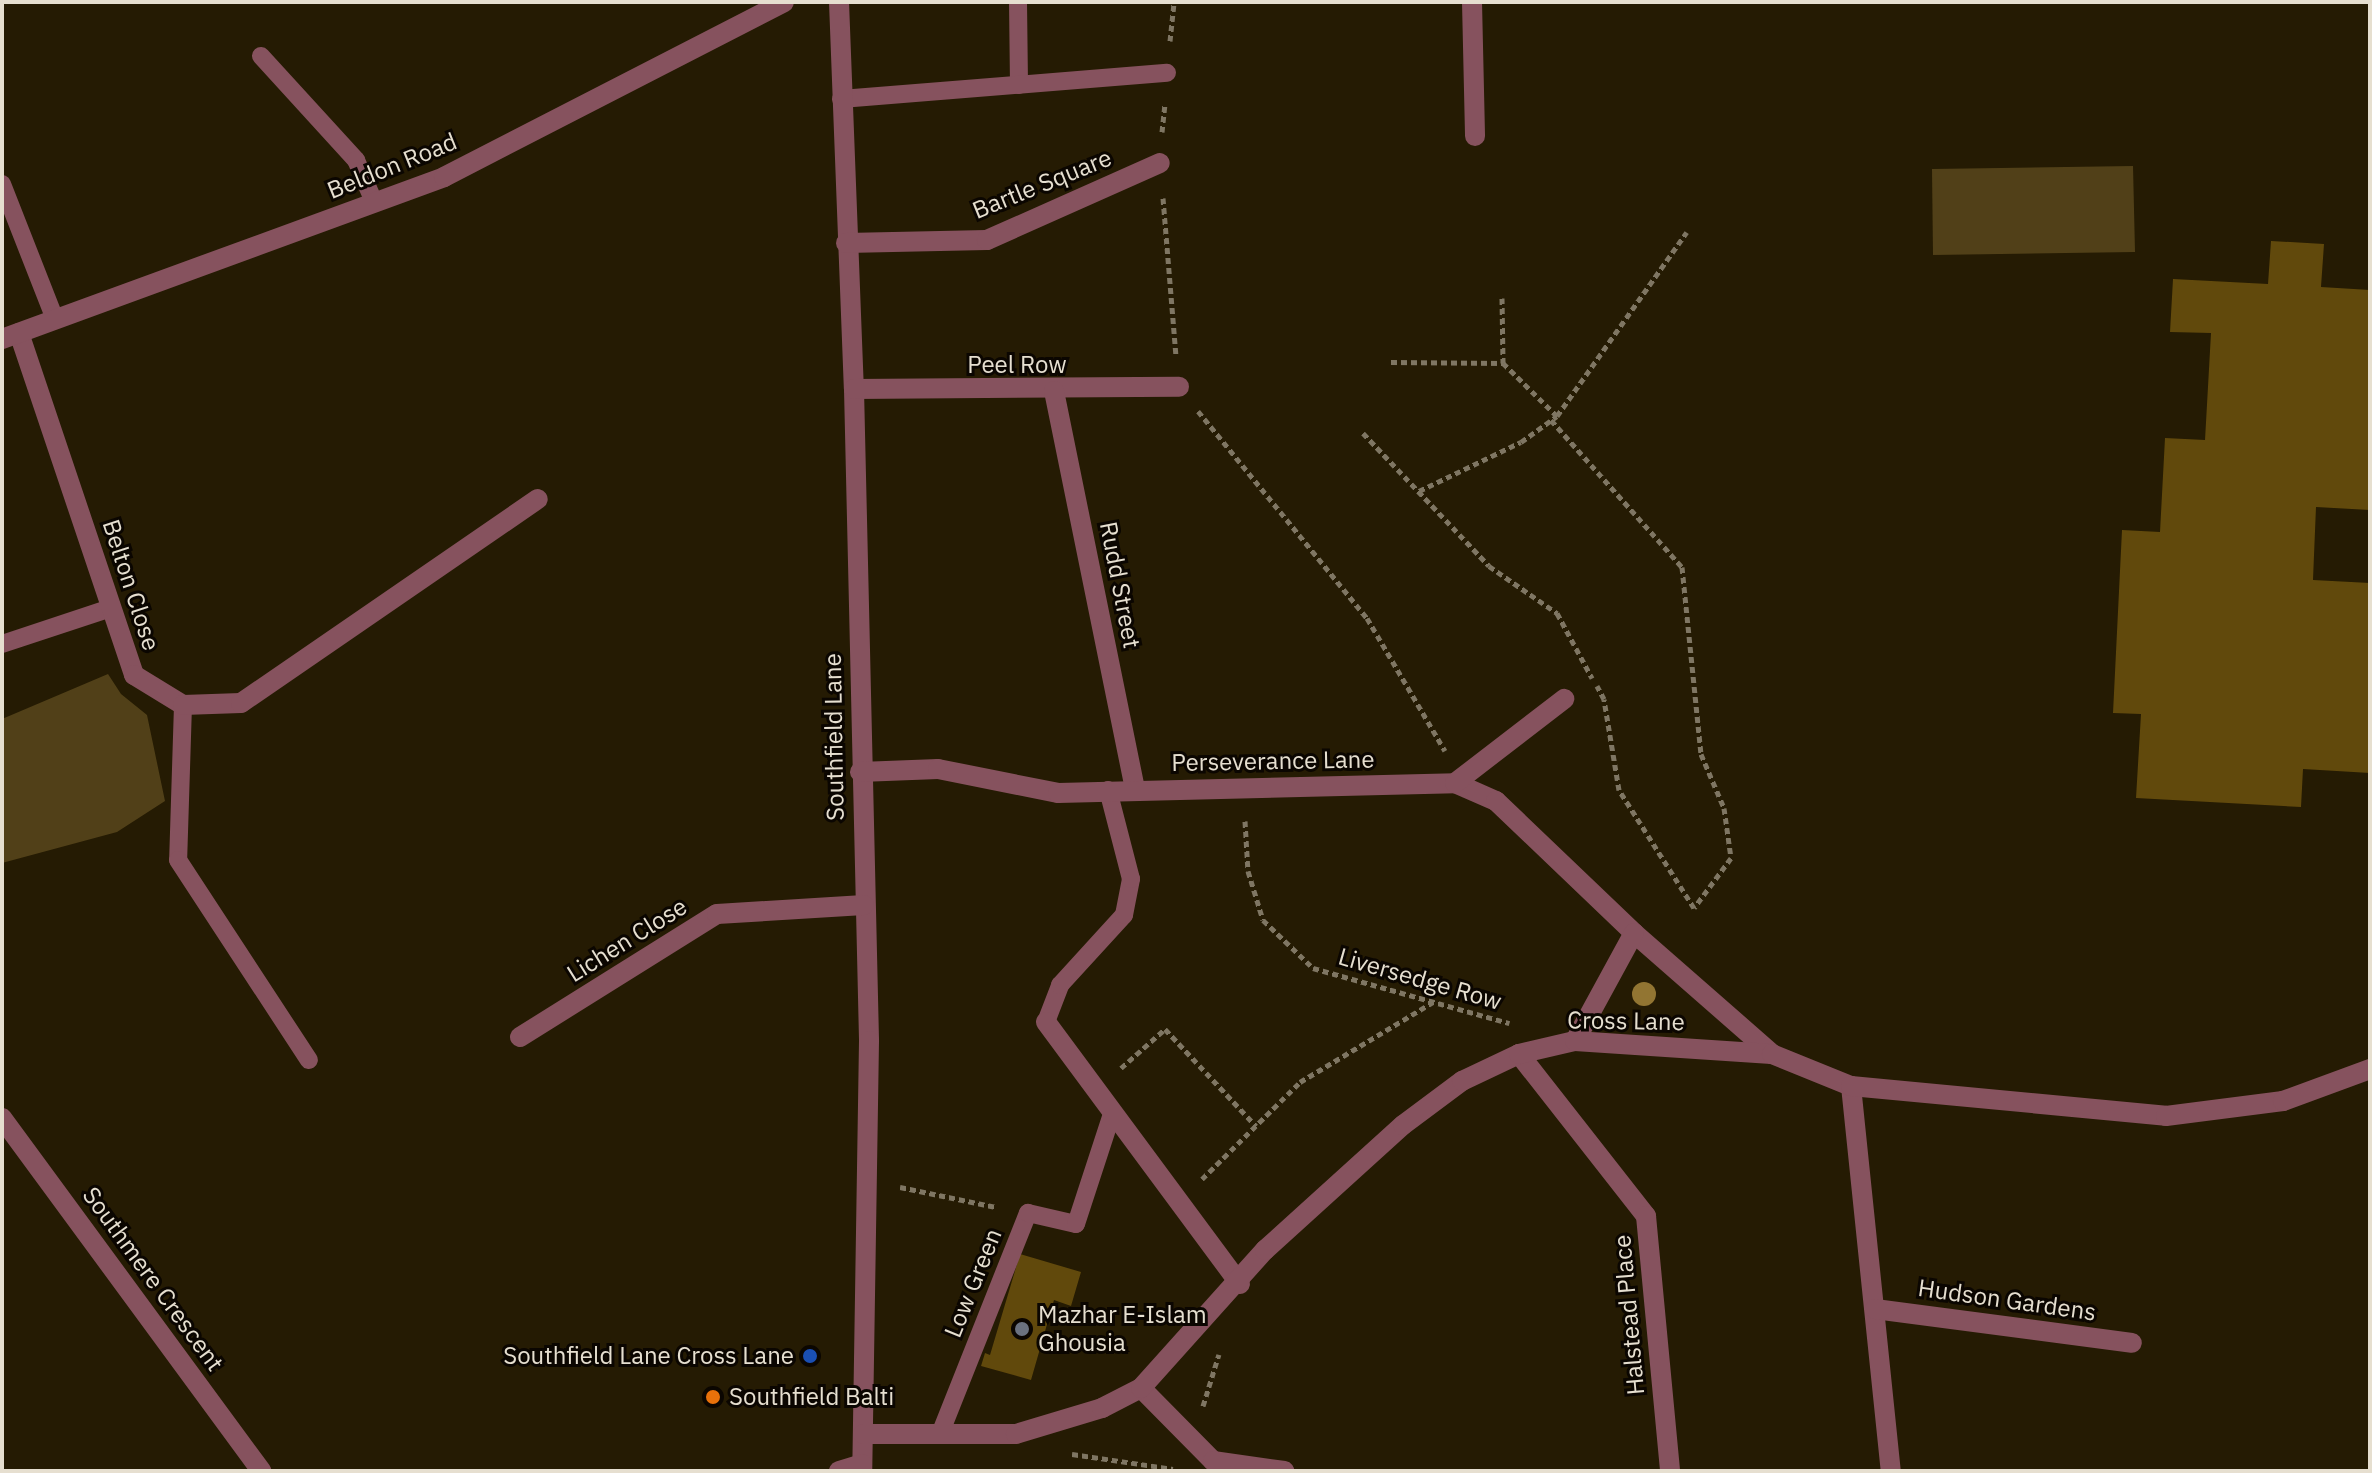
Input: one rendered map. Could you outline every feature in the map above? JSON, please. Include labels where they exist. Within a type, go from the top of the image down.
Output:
[{"type":"street","name":"Beldon Road","points":[[10,336],[444,177],[784,2]]},
{"type":"street","name":"Southfield Lane","points":[[839,2],[854,389],[860,772],[869,1041],[863,1180],[862,1468]]},
{"type":"street","points":[[1472,2],[1475,136]]},
{"type":"street","name":"Bartle Square","points":[[846,243],[987,240],[1160,163]]},
{"type":"street","name":"Belton Close","points":[[10,336],[134,675],[183,705]]},
{"type":"street","name":"Peel Row","points":[[854,389],[1054,391],[1179,387]]},
{"type":"street","name":"Rudd Street","points":[[1054,391],[1135,789]]},
{"type":"street","points":[[183,705],[241,703],[538,499]]},
{"type":"street","points":[[1455,783],[1564,699]]},
{"type":"street","name":"Perseverance Lane","points":[[860,772],[938,769],[1058,793],[1455,783],[1496,801],[1634,933],[1772,1054]]},
{"type":"street","name":"Lichen Close","points":[[520,1037],[717,914],[864,905]]},
{"type":"street","points":[[1575,1041],[1634,933]]},
{"type":"street","points":[[1046,1022],[1240,1284]]},
{"type":"street","name":"Cross Lane","points":[[863,1434],[1016,1434],[1102,1408],[1141,1388],[1240,1284],[1265,1250],[1403,1125],[1462,1081],[1519,1054],[1575,1041],[1772,1054],[1851,1086],[2166,1116],[2283,1101],[2370,1069]]},
{"type":"street","name":"Halstead Place","points":[[1519,1054],[1646,1216],[1670,1471]]},
{"type":"street","points":[[1851,1086],[1891,1471]]},
{"type":"street","name":"Southmere Crescent","points":[[2,1118],[261,1471]]},
{"type":"street","name":"Hudson Gardens","points":[[1875,1309],[2132,1343]]},
{"type":"street","points":[[1141,1388],[1212,1466],[1284,1471]]},
{"type":"street","points":[[839,1471],[862,1468]]},
{"type":"lane","points":[[1018,2],[1019,85]]},
{"type":"lane","points":[[261,56],[356,160],[374,202]]},
{"type":"lane","points":[[841,99],[1167,73]]},
{"type":"lane","points":[[2,184],[55,319]]},
{"type":"lane","points":[[2,644],[111,608]]},
{"type":"lane","points":[[183,705],[178,860],[309,1060]]},
{"type":"lane","points":[[1046,1022],[1060,985],[1124,915],[1131,879],[1108,790]]},
{"type":"lane","name":"Low Green","points":[[940,1434],[1028,1213],[1076,1224],[1112,1114]]},
{"type":"path","points":[[1174,2],[1160,163],[1179,387],[1367,618],[1443,747],[1455,783]]},
{"type":"path","points":[[1419,491],[1521,442],[1557,416],[1687,232]]},
{"type":"path","points":[[1502,298],[1503,363]]},
{"type":"path","points":[[1391,362],[1503,363],[1557,416]]},
{"type":"path","points":[[1363,433],[1489,566],[1557,613],[1604,699],[1619,790],[1694,908],[1731,858],[1724,808],[1701,754],[1682,567],[1551,420]]},
{"type":"path","name":"Liversedge Row","points":[[1242,788],[1248,871],[1263,920],[1313,968],[1518,1025]]},
{"type":"path","points":[[1178,1202],[1300,1082],[1433,1002]]},
{"type":"path","points":[[1095,1091],[1165,1029],[1256,1126]]},
{"type":"path","points":[[863,1180],[1028,1213]]},
{"type":"path","points":[[1193,1442],[1223,1341]]},
{"type":"path","points":[[1016,1434],[1057,1452],[1181,1470],[1212,1466]]},
{"type":"shaded area","points":[[2133,166],[2135,252],[1933,255],[1932,169]]},
{"type":"shaded area","points":[[108,674],[121,694],[147,715],[165,801],[117,832],[2,863],[2,719]]},
{"type":"building","points":[[2271,241],[2324,244],[2321,287],[2370,290],[2370,510],[2316,507],[2313,580],[2370,583],[2370,773],[2303,769],[2301,807],[2136,798],[2141,714],[2113,713],[2122,530],[2160,532],[2165,438],[2205,440],[2211,333],[2170,332],[2173,279],[2268,284]]},
{"type":"building","name":"Mazhar E-Islam Ghousia","points":[[1020,1254],[1081,1272],[1071,1306],[1054,1300],[1031,1380],[981,1366],[985,1353],[990,1355]]},
{"type":"place","name":"Mazhar E-Islam Ghousia","points":[[1022,1329]]},
{"type":"place","name":"Southfield Lane Cross Lane","points":[[810,1356]]},
{"type":"place","name":"Southfield Balti","points":[[713,1397]]}]
